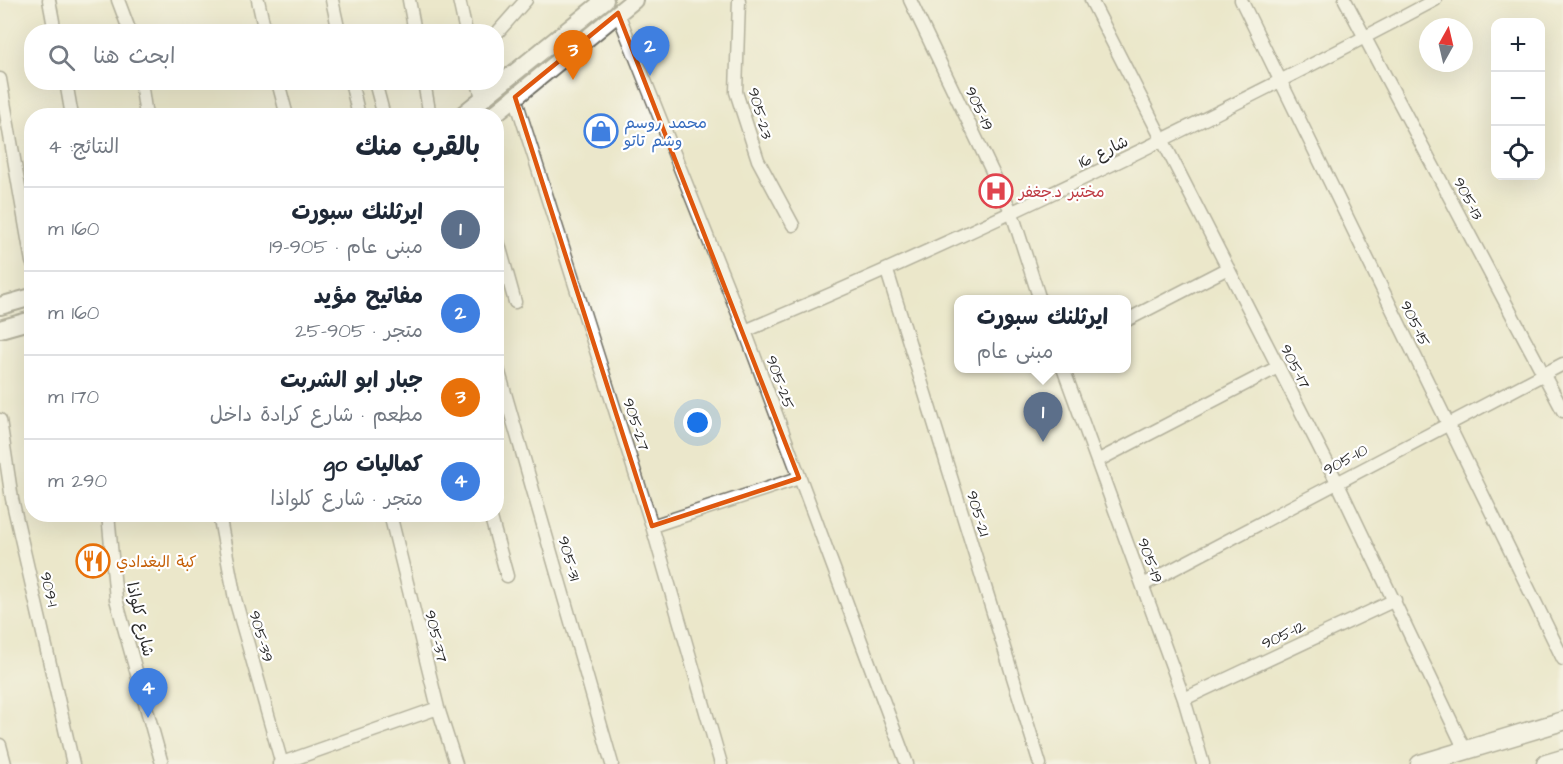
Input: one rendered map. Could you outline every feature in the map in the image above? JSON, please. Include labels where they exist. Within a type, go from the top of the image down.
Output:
[{"type":"main road","points":[[504,73],[605,0]]},
{"type":"main road","points":[[501,108],[634,0]]},
{"type":"main road","points":[[467,108],[480,90]]},
{"type":"main road","points":[[0,306],[24,299]]},
{"type":"main road","points":[[0,329],[24,322]]},
{"type":"main road","points":[[1420,764],[1563,722]]},
{"type":"main road","points":[[1546,764],[1563,759]]},
{"type":"street","points":[[49,0],[54,24]]},
{"type":"street","points":[[118,0],[127,24]]},
{"type":"street","points":[[258,0],[264,24]]},
{"type":"street","points":[[332,0],[337,24]]},
{"type":"street","points":[[409,0],[414,24]]},
{"type":"street","points":[[459,0],[464,24]]},
{"type":"street","points":[[504,25],[526,0]]},
{"type":"street","name":"905-23","points":[[739,0],[736,92],[758,160],[793,225]]},
{"type":"street","name":"905-19","points":[[910,0],[1012,213],[1038,295]]},
{"type":"street","name":"905-17","points":[[1091,0],[1337,482],[1465,750]]},
{"type":"street","name":"905-15","points":[[1241,0],[1563,659]]},
{"type":"street","name":"905-13","points":[[1346,0],[1364,38],[1563,411]]},
{"type":"street","name":"شارع 16","points":[[745,332],[887,271],[1164,140],[1435,0]]},
{"type":"street","name":"905-25","points":[[618,13],[745,332],[907,764]]},
{"type":"street","points":[[0,79],[24,216]]},
{"type":"street","points":[[67,90],[71,108]]},
{"type":"street","points":[[142,90],[145,108]]},
{"type":"street","points":[[280,90],[285,108]]},
{"type":"street","points":[[353,90],[357,108]]},
{"type":"street","points":[[377,90],[382,108]]},
{"type":"street","points":[[425,90],[429,108]]},
{"type":"street","name":"905-27","points":[[515,96],[652,526],[721,764]]},
{"type":"street","points":[[504,263],[515,302]]},
{"type":"street","points":[[1131,318],[1228,268]]},
{"type":"street","name":"905-21","points":[[887,271],[1040,764]]},
{"type":"street","name":"905-10","points":[[1143,585],[1563,364]]},
{"type":"street","points":[[1097,461],[1278,367]]},
{"type":"street","name":"905-19","points":[[1064,373],[1184,699],[1203,764]]},
{"type":"street","name":"905-31","points":[[504,390],[612,764]]},
{"type":"street","name":"909-1","points":[[0,420],[12,499],[74,764]]},
{"type":"street","points":[[652,526],[800,477]]},
{"type":"street","name":"شارع كلواذا","points":[[109,522],[116,599],[162,764]]},
{"type":"street","name":"905-39","points":[[221,522],[235,599],[281,764]]},
{"type":"street","name":"905-37","points":[[392,522],[438,708],[456,764]]},
{"type":"street","points":[[492,522],[507,576]]},
{"type":"street","name":"905-12","points":[[1184,699],[1395,600]]},
{"type":"street","points":[[281,764],[438,708]]},
{"type":"street","points":[[0,744],[5,764]]},
{"type":"highlighted area","points":[[618,13],[799,478],[652,526],[515,97]]},
{"type":"place","name":"مفاتيح مؤيد","points":[[650,76]]},
{"type":"place","name":"جبار ابو الشربت","points":[[573,80]]},
{"type":"place","name":"محمد روسم وشم تاتو","points":[[601,131]]},
{"type":"place","name":"مختبر د.جغفر","points":[[996,191]]},
{"type":"place","name":"ايرثلنك سبورت","points":[[1043,442]]},
{"type":"place","name":"كبة البغدادي","points":[[93,561]]},
{"type":"place","name":"كماليات go","points":[[148,718]]}]
